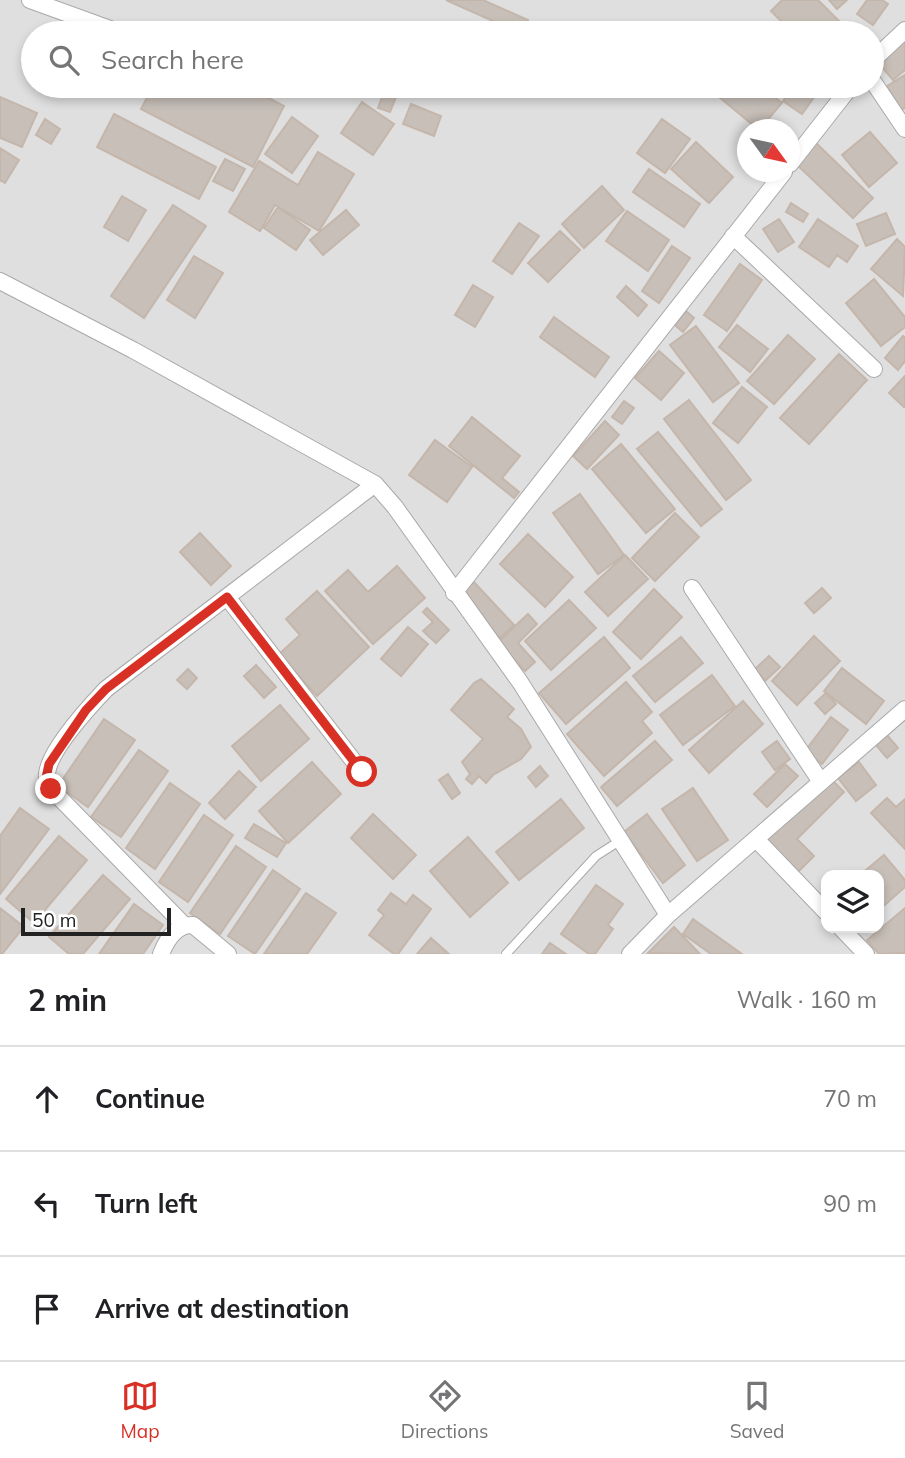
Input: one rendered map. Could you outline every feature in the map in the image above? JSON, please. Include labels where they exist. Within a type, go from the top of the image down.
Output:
[{"type":"street","points":[[30,0],[88,21]]},
{"type":"street","points":[[884,50],[905,30]]},
{"type":"street","points":[[800,150],[841,98]]},
{"type":"street","points":[[884,98],[905,129]]},
{"type":"street","points":[[454,593],[776,182]]},
{"type":"street","points":[[733,236],[874,369]]},
{"type":"street","points":[[0,281],[133,350],[375,484],[520,682],[668,915]]},
{"type":"street","points":[[183,925],[51,789],[46,778],[49,764],[86,710],[106,689],[375,484]]},
{"type":"street","points":[[692,588],[821,782]]},
{"type":"street","points":[[227,597],[362,772]]},
{"type":"street","points":[[630,954],[668,915],[905,709]]},
{"type":"street","points":[[756,839],[821,907]]},
{"type":"street","points":[[161,954],[174,932],[183,925],[193,925],[228,954]]},
{"type":"street","points":[[846,933],[866,954]]},
{"type":"lane","points":[[506,954],[596,856],[621,840]]},
{"type":"shaded area","points":[[0,0],[905,0],[905,954],[0,954]]},
{"type":"building","points":[[446,0],[483,0],[528,20],[493,21]]},
{"type":"building","points":[[782,0],[818,0],[839,21],[781,21],[771,11]]},
{"type":"building","points":[[829,0],[847,0],[837,9]]},
{"type":"building","points":[[867,0],[882,0],[888,4],[876,21],[867,21],[857,14]]},
{"type":"building","points":[[905,35],[905,70],[893,80],[884,70],[884,52]]},
{"type":"building","points":[[905,75],[905,108],[901,110],[887,86]]},
{"type":"building","points":[[0,97],[37,113],[22,147],[0,138]]},
{"type":"building","points":[[147,98],[268,98],[284,106],[253,167],[141,109]]},
{"type":"building","points":[[382,98],[396,98],[390,112],[378,108]]},
{"type":"building","points":[[720,98],[776,98],[782,103],[768,119],[746,119]]},
{"type":"building","points":[[785,98],[813,98],[802,114],[783,101]]},
{"type":"building","points":[[362,102],[394,124],[373,155],[341,133]]},
{"type":"building","points":[[411,104],[441,116],[434,136],[403,124]]},
{"type":"building","points":[[114,114],[216,167],[199,199],[97,147]]},
{"type":"building","points":[[292,117],[318,136],[292,173],[265,154]]},
{"type":"building","points":[[45,119],[60,129],[51,144],[36,135]]},
{"type":"building","points":[[662,119],[690,139],[665,173],[637,153]]},
{"type":"building","points":[[870,132],[897,163],[869,187],[842,155]]},
{"type":"building","points":[[696,142],[733,177],[709,203],[671,169]]},
{"type":"building","points":[[815,142],[873,198],[853,218],[800,168],[800,158]]},
{"type":"building","points":[[0,148],[19,160],[5,183],[0,180]]},
{"type":"building","points":[[318,152],[354,174],[319,231],[275,205],[260,231],[229,212],[259,161],[298,185]]},
{"type":"building","points":[[225,159],[245,169],[233,191],[213,181]]},
{"type":"building","points":[[649,169],[700,204],[684,227],[633,192]]},
{"type":"building","points":[[602,186],[624,210],[584,248],[562,224]]},
{"type":"building","points":[[122,196],[146,210],[128,241],[104,227]]},
{"type":"building","points":[[791,203],[808,214],[803,222],[786,212]]},
{"type":"building","points":[[173,205],[206,226],[144,318],[111,296]]},
{"type":"building","points":[[278,207],[310,230],[296,250],[264,228]]},
{"type":"building","points":[[346,210],[359,225],[323,255],[310,240]]},
{"type":"building","points":[[627,211],[669,240],[648,271],[606,241]]},
{"type":"building","points":[[886,213],[895,234],[866,246],[857,224]]},
{"type":"building","points":[[779,219],[794,242],[778,252],[763,229]]},
{"type":"building","points":[[818,219],[858,246],[847,262],[837,255],[829,267],[799,247]]},
{"type":"building","points":[[519,223],[539,236],[512,274],[493,261]]},
{"type":"building","points":[[560,231],[580,250],[548,282],[528,263]]},
{"type":"building","points":[[897,239],[905,247],[903,296],[871,269]]},
{"type":"building","points":[[672,246],[690,258],[659,303],[642,291]]},
{"type":"building","points":[[194,256],[223,273],[195,318],[167,300]]},
{"type":"building","points":[[740,264],[762,280],[727,331],[704,315]]},
{"type":"building","points":[[874,279],[905,317],[905,327],[881,346],[846,303]]},
{"type":"building","points":[[473,285],[493,297],[475,327],[455,315]]},
{"type":"building","points":[[626,286],[647,305],[638,316],[617,297]]},
{"type":"building","points":[[686,311],[694,318],[683,332],[675,325]]},
{"type":"building","points":[[554,317],[609,357],[595,377],[540,337]]},
{"type":"building","points":[[737,325],[768,349],[750,372],[719,347]]},
{"type":"building","points":[[696,326],[739,383],[713,402],[670,345]]},
{"type":"building","points":[[788,335],[815,359],[774,404],[747,381]]},
{"type":"building","points":[[903,336],[905,361],[898,370],[885,358]]},
{"type":"building","points":[[659,351],[684,373],[661,400],[635,378]]},
{"type":"building","points":[[839,354],[867,380],[809,444],[780,418]]},
{"type":"building","points":[[905,376],[905,406],[904,407],[889,393]]},
{"type":"building","points":[[742,387],[767,407],[738,443],[713,423]]},
{"type":"building","points":[[689,400],[751,480],[726,500],[664,419]]},
{"type":"building","points":[[624,401],[634,408],[622,424],[612,417]]},
{"type":"building","points":[[472,417],[520,456],[502,478],[519,492],[514,498],[449,446]]},
{"type":"building","points":[[605,421],[619,435],[587,469],[573,456]]},
{"type":"building","points":[[658,432],[722,509],[701,526],[637,449]]},
{"type":"building","points":[[435,440],[472,467],[447,502],[409,475]]},
{"type":"building","points":[[621,444],[675,509],[646,533],[592,469]]},
{"type":"building","points":[[580,494],[624,555],[598,574],[553,513]]},
{"type":"building","points":[[675,513],[699,537],[655,581],[632,558]]},
{"type":"building","points":[[200,533],[231,566],[211,585],[180,552]]},
{"type":"building","points":[[528,534],[573,577],[545,607],[500,564]]},
{"type":"building","points":[[625,555],[648,579],[608,616],[585,592]]},
{"type":"building","points":[[397,566],[425,598],[373,644],[325,591],[348,570],[368,592]]},
{"type":"building","points":[[472,580],[514,625],[500,638],[458,594]]},
{"type":"building","points":[[822,588],[831,598],[814,613],[805,603]]},
{"type":"building","points":[[654,589],[682,617],[641,659],[613,632]]},
{"type":"building","points":[[317,591],[369,647],[317,696],[279,654],[300,635],[286,619]]},
{"type":"building","points":[[569,600],[596,628],[551,670],[525,641]]},
{"type":"building","points":[[427,608],[449,630],[436,643],[423,631],[433,622],[423,612]]},
{"type":"building","points":[[528,614],[537,624],[518,643],[535,662],[525,671],[498,642]]},
{"type":"building","points":[[408,627],[428,644],[401,676],[381,659]]},
{"type":"building","points":[[814,636],[840,661],[797,705],[772,681]]},
{"type":"building","points":[[604,637],[630,668],[566,724],[539,693]]},
{"type":"building","points":[[681,637],[703,663],[655,702],[633,676]]},
{"type":"building","points":[[769,656],[780,667],[765,681],[755,669]]},
{"type":"building","points":[[256,665],[276,687],[264,698],[244,676]]},
{"type":"building","points":[[842,668],[884,701],[866,724],[824,691]]},
{"type":"building","points":[[188,669],[197,678],[187,689],[177,680]]},
{"type":"building","points":[[712,675],[735,706],[683,745],[660,715]]},
{"type":"building","points":[[481,679],[514,709],[507,717],[521,729],[531,747],[521,759],[493,775],[486,783],[479,776],[472,784],[466,779],[470,774],[462,762],[483,739],[451,710],[474,683]]},
{"type":"building","points":[[626,682],[652,712],[642,721],[652,733],[604,776],[567,734]]},
{"type":"building","points":[[826,693],[836,704],[825,714],[815,703]]},
{"type":"building","points":[[743,701],[763,724],[709,773],[689,750]]},
{"type":"building","points":[[280,705],[309,739],[261,781],[232,746]]},
{"type":"building","points":[[831,717],[848,730],[822,764],[805,751]]},
{"type":"building","points":[[104,719],[135,740],[88,807],[58,786]]},
{"type":"building","points":[[887,735],[898,748],[887,758],[876,745]]},
{"type":"building","points":[[655,741],[672,760],[617,806],[601,787]]},
{"type":"building","points":[[777,741],[790,759],[775,770],[762,752]]},
{"type":"building","points":[[139,750],[168,771],[121,837],[91,817]]},
{"type":"building","points":[[312,762],[341,794],[288,843],[259,811]]},
{"type":"building","points":[[859,762],[876,785],[856,801],[838,778]]},
{"type":"building","points":[[785,764],[798,776],[767,807],[754,794]]},
{"type":"building","points":[[540,766],[548,776],[536,787],[528,777]]},
{"type":"building","points":[[239,771],[256,787],[225,819],[209,803]]},
{"type":"building","points":[[448,774],[460,793],[452,799],[439,780]]},
{"type":"building","points":[[829,777],[844,792],[797,839],[814,856],[798,872],[766,839]]},
{"type":"building","points":[[170,783],[200,804],[155,869],[126,848]]},
{"type":"building","points":[[693,788],[728,840],[697,861],[662,809]]},
{"type":"building","points":[[887,798],[896,807],[905,799],[905,849],[871,813]]},
{"type":"building","points":[[561,799],[584,828],[519,880],[496,852]]},
{"type":"building","points":[[20,808],[49,829],[0,894],[0,836]]},
{"type":"building","points":[[373,814],[416,855],[393,879],[351,838]]},
{"type":"building","points":[[647,814],[685,865],[663,883],[624,832]]},
{"type":"building","points":[[204,815],[233,835],[188,902],[159,882]]},
{"type":"building","points":[[254,824],[286,843],[277,857],[245,838]]},
{"type":"building","points":[[59,836],[87,860],[34,923],[6,899]]},
{"type":"building","points":[[468,837],[508,883],[470,917],[430,871]]},
{"type":"building","points":[[236,846],[266,867],[220,934],[190,913]]},
{"type":"building","points":[[884,855],[905,880],[905,887],[884,906],[884,870],[866,870]]},
{"type":"building","points":[[273,870],[300,889],[255,954],[228,936]]},
{"type":"building","points":[[103,875],[130,899],[83,954],[69,954],[49,937]]},
{"type":"building","points":[[596,885],[623,904],[608,925],[613,929],[595,954],[589,954],[561,934]]},
{"type":"building","points":[[306,893],[336,913],[307,954],[264,954]]},
{"type":"building","points":[[391,893],[406,904],[413,895],[431,909],[398,954],[394,954],[369,935],[384,915],[378,910]]},
{"type":"building","points":[[134,904],[163,925],[143,954],[99,954]]},
{"type":"building","points":[[0,908],[24,927],[2,954],[0,954]]},
{"type":"building","points":[[905,908],[905,953],[879,954],[867,940],[875,933],[884,933],[884,926]]},
{"type":"building","points":[[693,919],[742,954],[711,954],[683,934]]},
{"type":"building","points":[[674,927],[700,954],[648,953]]},
{"type":"building","points":[[431,938],[449,954],[417,954]]},
{"type":"building","points":[[550,943],[566,954],[542,954]]},
{"type":"route","points":[[51,789],[46,778],[49,764],[86,710],[106,689],[227,597],[362,772]]}]
